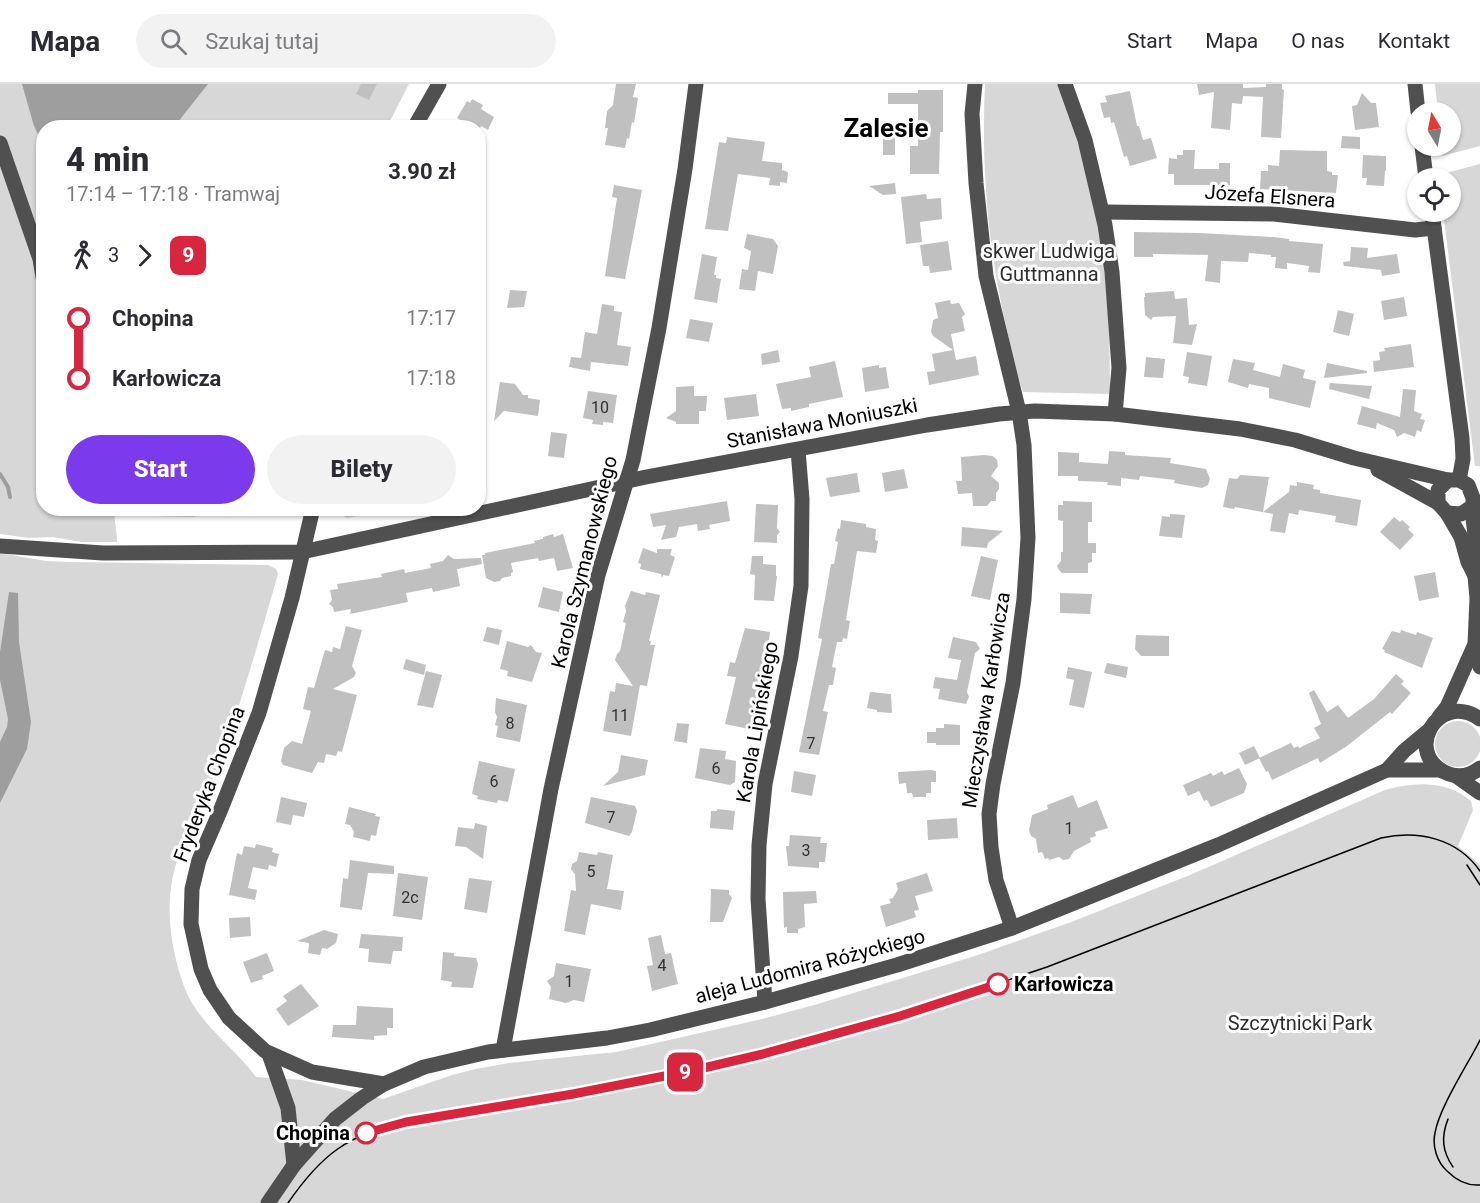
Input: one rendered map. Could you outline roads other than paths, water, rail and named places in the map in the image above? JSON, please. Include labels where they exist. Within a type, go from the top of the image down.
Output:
[{"type":"street","points":[[419,120],[439,84]]},
{"type":"street","name":"Karola Szymanowskiego","points":[[503,1050],[551,789],[598,575],[633,460],[685,170],[696,84]]},
{"type":"street","name":"Mieczysława Karłowicza","points":[[975,84],[972,114],[986,276],[1019,412],[1024,445],[1028,538],[1024,599],[1013,683],[989,814],[996,880],[1012,928]]},
{"type":"street","points":[[1065,84],[1085,140],[1103,212],[1112,272],[1119,368],[1115,414]]},
{"type":"street","points":[[1415,84],[1417,102]]},
{"type":"street","points":[[0,143],[36,247]]},
{"type":"street","name":"Józefa Elsnera","points":[[1103,212],[1274,214],[1415,230],[1434,228]]},
{"type":"street","points":[[1433,222],[1463,459],[1454,480],[1438,489],[1442,508],[1461,537],[1468,562],[1475,576]]},
{"type":"street","name":"Stanisława Moniuszki","points":[[486,512],[625,482],[927,425],[1019,412],[1043,411],[1115,414],[1240,429],[1295,440],[1354,458],[1454,480]]},
{"type":"street","name":"Karola Lipińskiego","points":[[765,1002],[758,899],[759,845],[765,784],[791,656],[801,586],[802,499],[798,450]]},
{"type":"street","name":"Stanisława Moniuszki","points":[[1354,458],[1400,481],[1442,508]]},
{"type":"street","points":[[1454,480],[1468,484],[1471,490],[1478,560],[1475,576],[1477,598],[1475,644],[1480,667]]},
{"type":"street","points":[[1442,508],[1461,514],[1473,506]]},
{"type":"street","name":"Fryderyka Chopina","points":[[311,516],[289,609],[259,713],[222,809],[199,860],[192,889],[191,924],[194,946],[210,990],[229,1018],[269,1054],[312,1072],[384,1084]]},
{"type":"street","name":"Stanisława Moniuszki","points":[[0,546],[103,553],[302,552],[468,516]]},
{"type":"street","name":"aleja Ludomira Różyckiego","points":[[268,1203],[294,1165],[335,1119],[362,1098],[404,1075],[445,1061],[503,1050],[630,1034],[765,1002],[897,966],[1012,928],[1218,846],[1387,770],[1440,717],[1475,644]]},
{"type":"street","points":[[1440,717],[1459,711],[1480,719]]},
{"type":"street","points":[[1428,731],[1427,753],[1434,765],[1456,776],[1480,793]]},
{"type":"street","points":[[1456,776],[1470,774],[1480,768]]},
{"type":"street","name":"aleja Ludomira Różyckiego","points":[[1387,770],[1440,770]]},
{"type":"street","name":"Fryderyka Chopina","points":[[269,1054],[288,1108],[294,1165]]},
{"type":"waterway","points":[[0,474],[8,487],[10,497]]},
{"type":"tram line","points":[[288,1203],[325,1159],[352,1140],[368,1133],[406,1122],[654,1079],[763,1054],[916,1011],[1047,967],[1381,838],[1409,835],[1436,839],[1460,851],[1480,871]]},
{"type":"tram line","points":[[1467,865],[1480,885]]},
{"type":"tram line","name":"9","points":[[366,1133],[406,1122],[654,1079],[763,1054],[900,1016],[998,984]]},
{"type":"tram line","points":[[1480,1040],[1442,1111],[1434,1143],[1438,1158],[1450,1174],[1466,1183],[1480,1185]]},
{"type":"tram line","points":[[1448,1119],[1444,1132],[1444,1144],[1453,1167]]},
{"type":"place","name":"Karłowicza","points":[[998,984]]},
{"type":"place","name":"Chopina","points":[[366,1133]]},
{"type":"district","name":"Zalesie","points":[[886,128]]},
{"type":"park label","name":"skwer Ludwiga Guttmanna","points":[[1049,262]]},
{"type":"park label","name":"Szczytnicki Park","points":[[1300,1023]]}]
